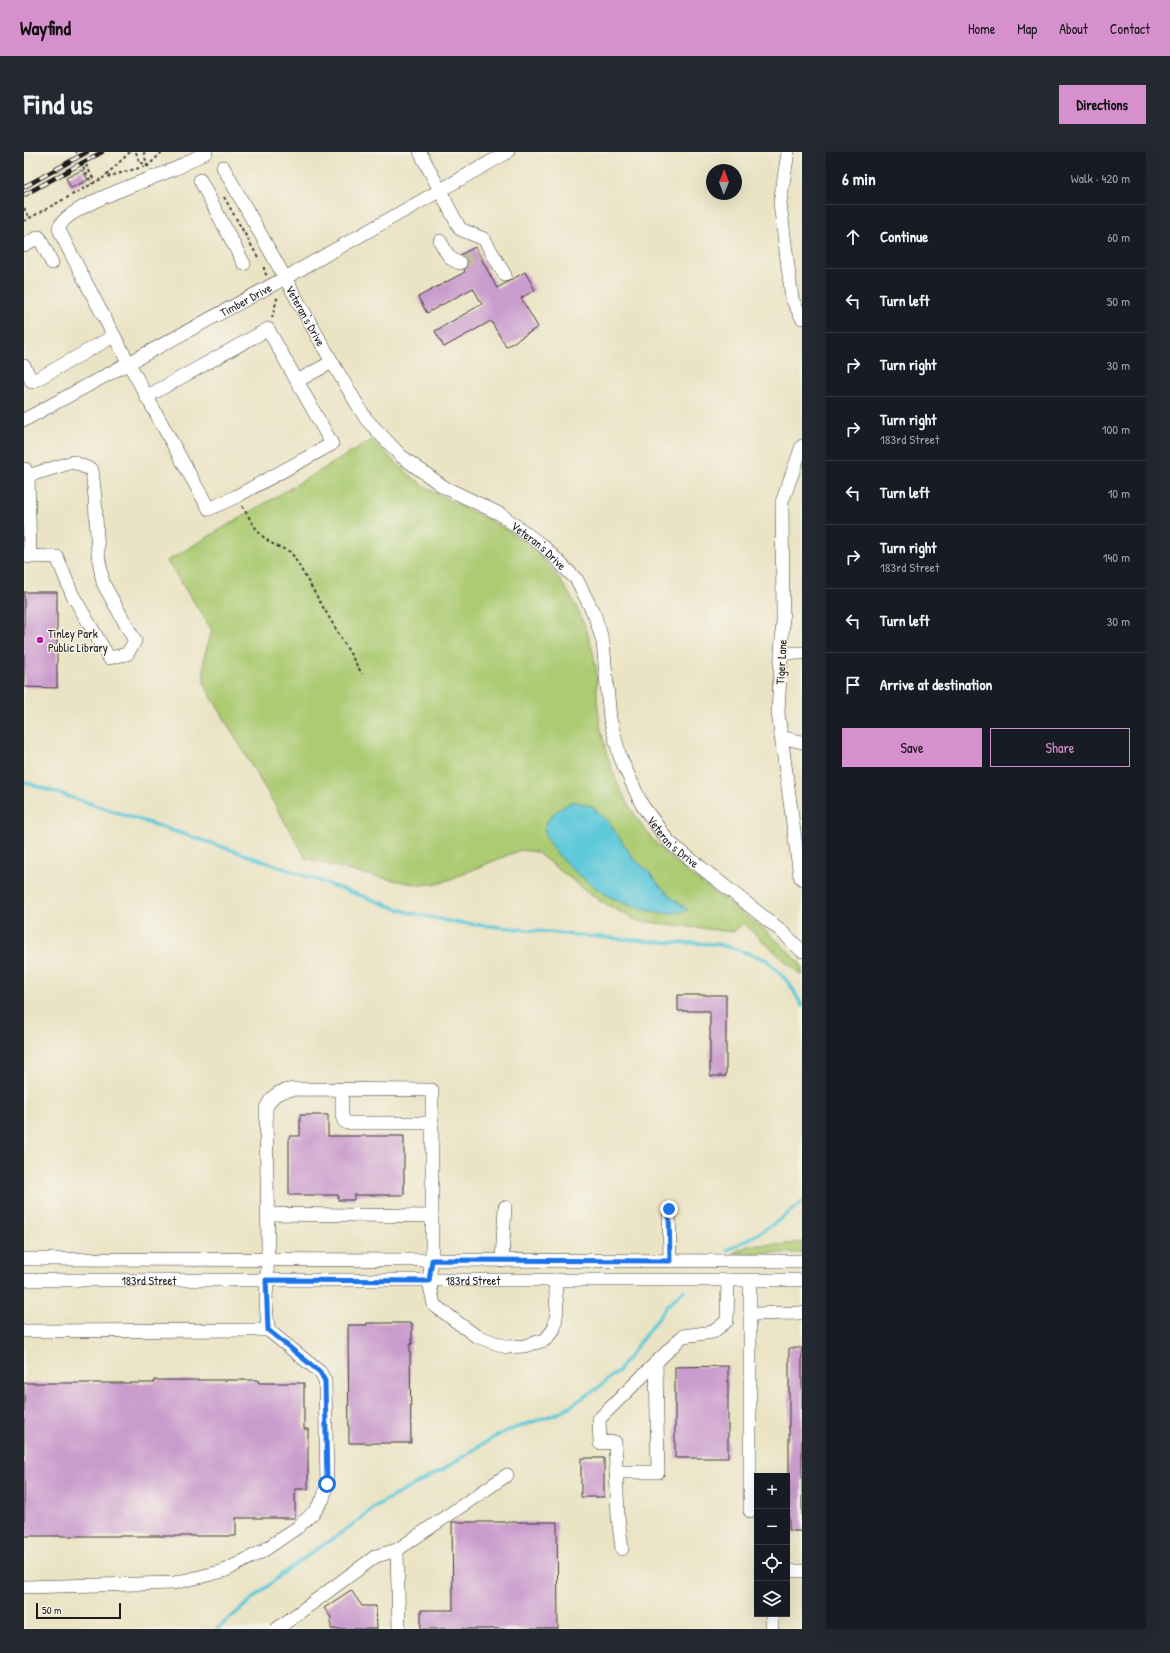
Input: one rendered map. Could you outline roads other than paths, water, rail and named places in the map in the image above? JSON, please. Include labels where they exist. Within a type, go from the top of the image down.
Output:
[{"type":"street","points":[[146,397],[268,329],[332,444],[209,509],[146,397],[70,253],[59,228],[64,219],[114,191],[179,167],[206,152]]},
{"type":"street","points":[[420,152],[460,229],[484,239],[484,251],[505,275]]},
{"type":"street","name":"Timber Drive","points":[[24,420],[285,278],[440,189],[508,152]]},
{"type":"street","points":[[788,152],[780,203],[792,298],[802,318]]},
{"type":"street","name":"Veteran's Drive","points":[[223,168],[332,362],[366,419],[401,456],[444,487],[500,514],[542,546],[577,580],[595,616],[603,642],[610,719],[620,757],[642,805],[669,842],[779,929],[802,951]]},
{"type":"street","points":[[200,180],[244,264]]},
{"type":"street","points":[[24,245],[39,237],[52,263]]},
{"type":"street","points":[[440,240],[453,262],[460,263]]},
{"type":"street","points":[[24,366],[32,382],[114,336]]},
{"type":"street","points":[[297,382],[332,362]]},
{"type":"street","name":"Tiger Lane","points":[[802,446],[782,502],[783,619],[778,713],[800,876],[802,880]]},
{"type":"street","points":[[73,462],[92,470],[98,554],[103,583],[135,641],[127,654],[109,658],[72,594],[57,557],[27,556],[25,473],[73,462]]},
{"type":"street","points":[[781,653],[802,653]]},
{"type":"street","points":[[781,737],[802,742]]},
{"type":"street","points":[[268,1330],[266,1280],[268,1214],[266,1108],[271,1097],[280,1091],[295,1089],[432,1090],[432,1260],[429,1281],[434,1305],[476,1336],[507,1347],[524,1346],[545,1340],[554,1329],[557,1311],[555,1280]]},
{"type":"street","points":[[342,1089],[342,1116],[344,1121],[347,1123],[432,1122]]},
{"type":"street","points":[[502,1261],[505,1207]]},
{"type":"street","points":[[669,1209],[670,1261]]},
{"type":"street","points":[[268,1214],[432,1216]]},
{"type":"street","name":"183rd Street","points":[[24,1259],[802,1261]]},
{"type":"street","name":"183rd Street","points":[[24,1280],[802,1280]]},
{"type":"street","points":[[622,1549],[618,1516],[615,1442],[600,1443],[599,1420],[683,1336],[713,1332],[727,1321],[728,1280]]},
{"type":"street","points":[[750,1281],[750,1511]]},
{"type":"street","points":[[750,1314],[802,1313]]},
{"type":"street","points":[[24,1331],[268,1330],[320,1372],[325,1381],[327,1484],[323,1499],[315,1511],[298,1527],[263,1551],[224,1571],[174,1583],[24,1587]]},
{"type":"street","points":[[616,1472],[658,1472],[656,1362]]},
{"type":"street","points":[[277,1629],[376,1556],[397,1550],[507,1475]]},
{"type":"street","points":[[397,1550],[399,1629]]},
{"type":"street","points":[[790,1571],[802,1571]]},
{"type":"street","points":[[772,1617],[772,1629]]},
{"type":"water","points":[[573,801],[591,806],[608,821],[634,859],[649,872],[659,885],[688,910],[661,913],[629,905],[604,893],[583,878],[561,859],[547,839],[545,830],[546,825],[551,816]]},
{"type":"waterway","points":[[24,782],[235,851],[407,912],[452,922],[585,936],[660,942],[716,944],[736,949],[767,960],[790,984],[802,1006]]},
{"type":"waterway","points":[[727,1250],[766,1229],[802,1202]]},
{"type":"waterway","points":[[217,1629],[287,1570],[351,1526],[379,1504],[444,1469],[504,1432],[561,1412],[598,1388],[619,1370],[667,1306],[684,1290]]},
{"type":"tunnel","points":[[460,263],[479,254]]},
{"type":"railway","points":[[24,187],[87,152]]},
{"type":"railway","points":[[24,195],[102,152]]},
{"type":"place","name":"Tinley Park Public Library","points":[[40,640]]}]
